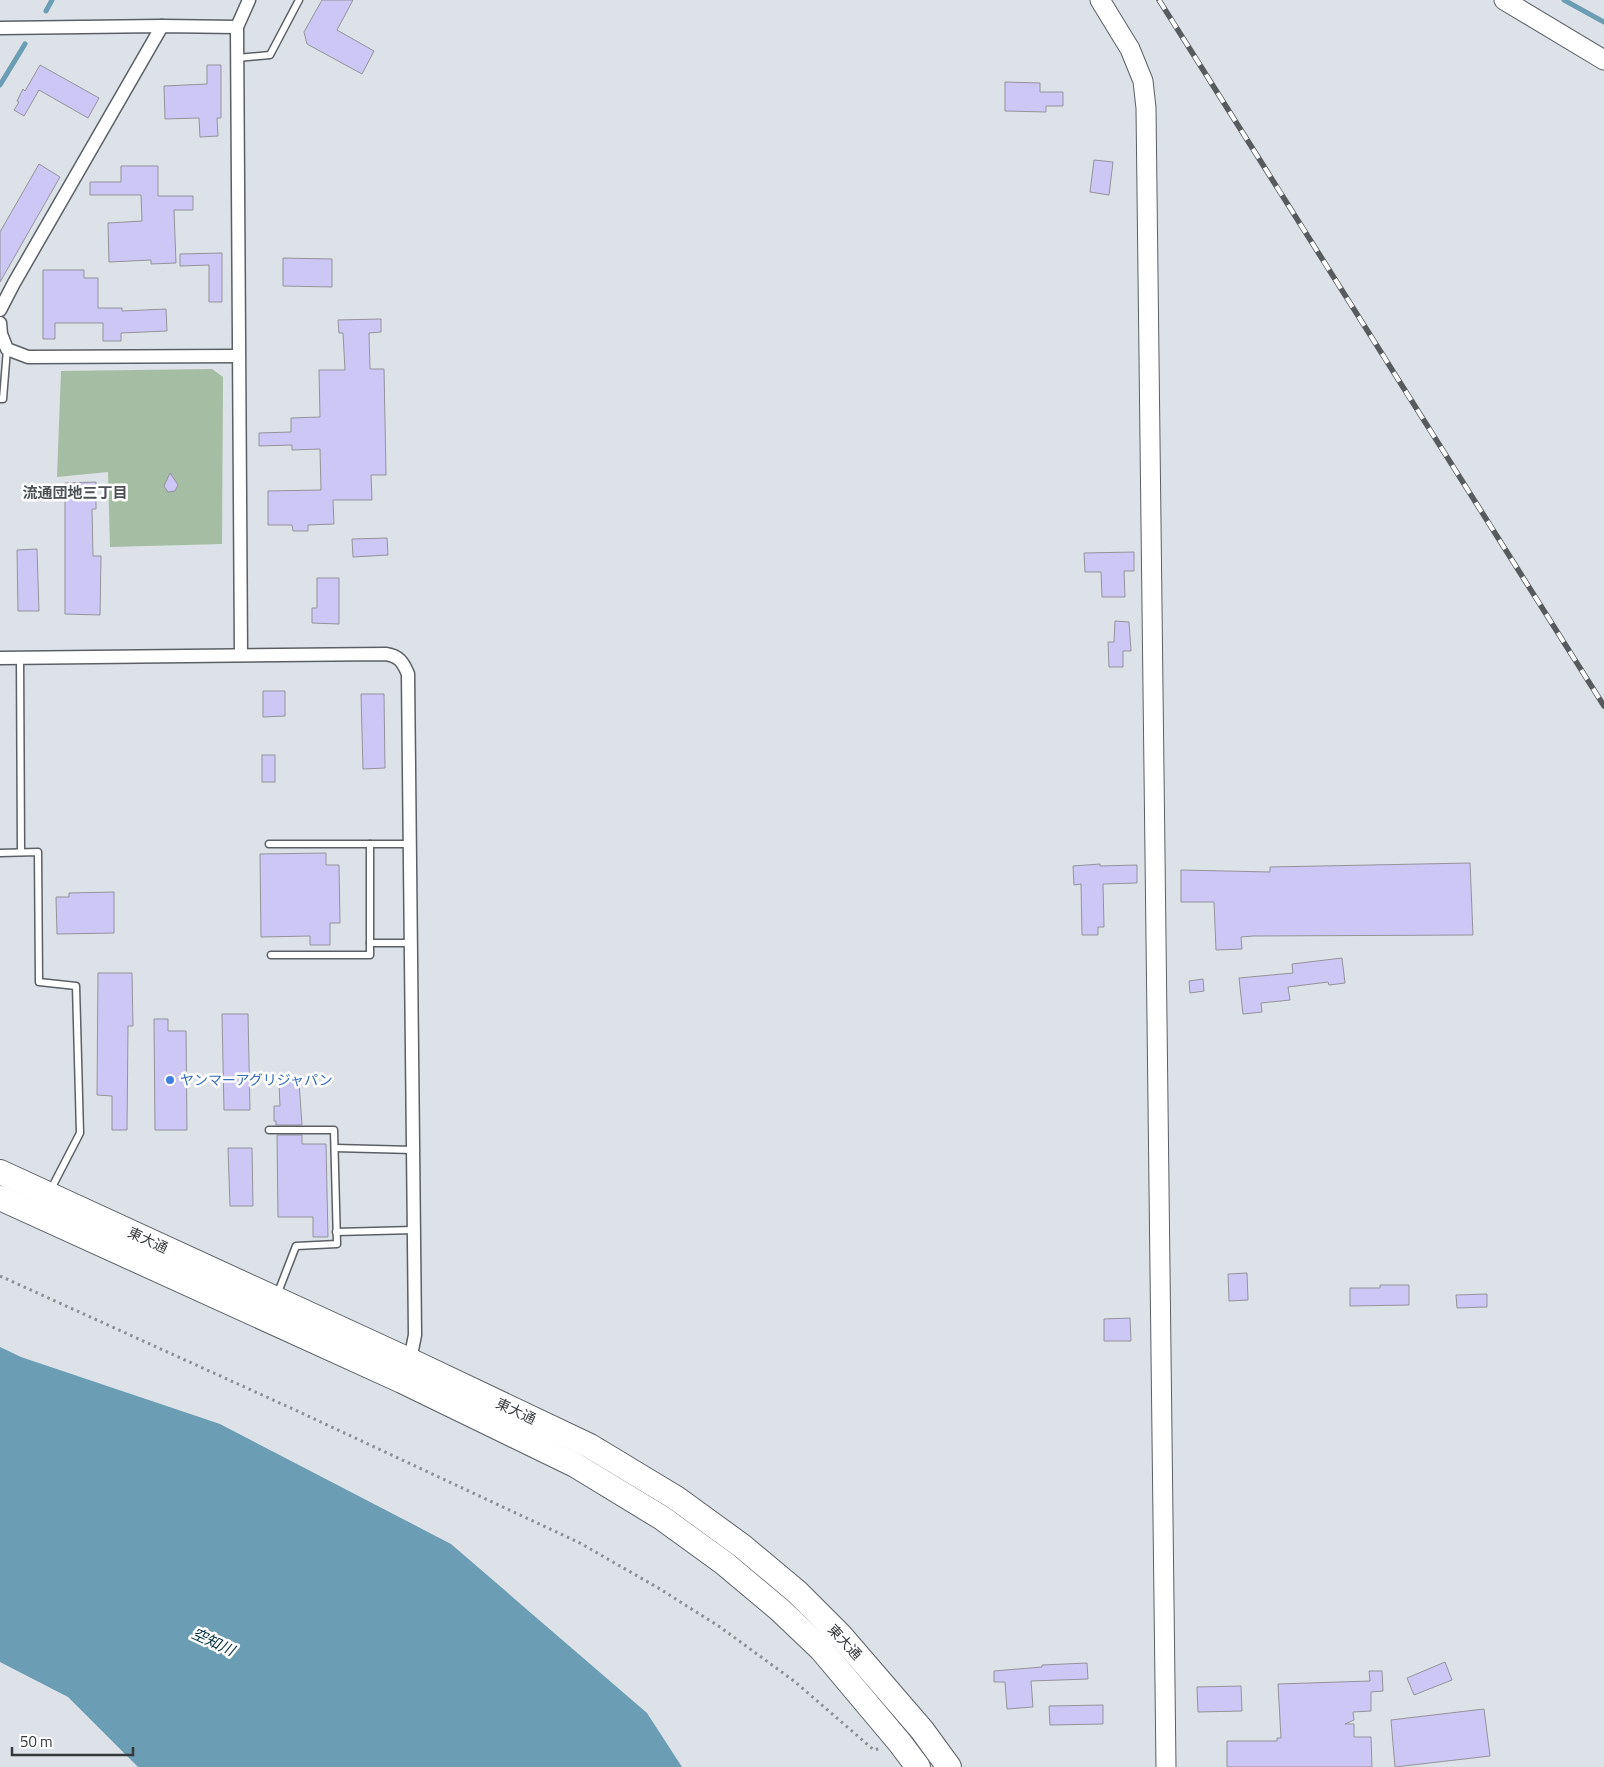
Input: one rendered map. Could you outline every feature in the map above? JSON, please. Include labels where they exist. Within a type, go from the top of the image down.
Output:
[{"type":"highway","name":"東大通","points":[[0,1172],[276,1299],[575,1465],[662,1518],[724,1563],[780,1610],[821,1649],[918,1767]]},
{"type":"highway","name":"東大通","points":[[0,1198],[406,1371],[590,1446],[676,1498],[742,1546],[797,1592],[841,1636],[922,1730],[949,1767]]},
{"type":"street","points":[[241,655],[237,28],[249,0]]},
{"type":"street","points":[[1100,0],[1130,49],[1143,81],[1146,108],[1166,1767]]},
{"type":"street","points":[[1504,0],[1604,60]]},
{"type":"street","points":[[0,28],[162,26],[237,28]]},
{"type":"street","points":[[0,310],[162,26]]},
{"type":"street","points":[[0,323],[1,334],[7,349],[28,357],[238,356]]},
{"type":"street","points":[[0,658],[386,654],[397,656],[404,664],[408,674],[415,1336],[406,1371]]},
{"type":"lane","points":[[237,58],[270,55],[299,0]]},
{"type":"lane","points":[[0,399],[3,399],[7,349]]},
{"type":"lane","points":[[20,657],[22,852]]},
{"type":"lane","points":[[269,844],[410,844]]},
{"type":"lane","points":[[271,955],[370,955],[370,844]]},
{"type":"lane","points":[[0,853],[38,852],[39,982],[76,986],[80,1133],[48,1194]]},
{"type":"lane","points":[[370,943],[410,943]]},
{"type":"lane","points":[[268,1130],[334,1130],[335,1148],[337,1244],[296,1246],[276,1299]]},
{"type":"lane","points":[[335,1148],[413,1150]]},
{"type":"lane","points":[[336,1232],[414,1230]]},
{"type":"path","points":[[0,1276],[284,1405],[580,1543],[660,1589],[720,1627],[794,1682],[874,1750],[900,1743]]},
{"type":"green space","points":[[212,369],[223,377],[222,544],[110,547],[108,472],[57,477],[61,371]]},
{"type":"water","name":"空知川","points":[[0,1347],[21,1357],[220,1424],[451,1544],[647,1713],[682,1767],[138,1767],[68,1697],[0,1662]]},
{"type":"building","points":[[322,0],[353,0],[337,30],[374,51],[362,74],[307,44],[304,32]]},
{"type":"building","points":[[40,65],[99,98],[88,118],[39,90],[24,116],[14,110],[23,89],[25,91]]},
{"type":"building","points":[[207,65],[221,65],[221,118],[217,118],[218,136],[200,137],[199,118],[165,119],[164,86],[207,84]]},
{"type":"building","points":[[1005,82],[1040,83],[1040,92],[1063,92],[1063,106],[1046,106],[1046,112],[1005,111]]},
{"type":"building","points":[[1094,160],[1113,162],[1109,195],[1090,192]]},
{"type":"building","points":[[39,164],[60,177],[0,282],[0,232]]},
{"type":"building","points":[[121,166],[158,166],[158,196],[193,196],[193,210],[174,210],[176,263],[151,264],[151,260],[109,262],[108,223],[142,221],[141,195],[90,195],[90,182],[121,182]]},
{"type":"building","points":[[222,253],[222,302],[209,302],[209,265],[180,266],[180,254]]},
{"type":"building","points":[[283,258],[332,259],[332,287],[283,286]]},
{"type":"building","points":[[43,270],[84,270],[84,278],[98,278],[98,308],[122,308],[122,311],[166,309],[167,331],[121,333],[121,341],[103,341],[103,323],[55,323],[55,339],[43,339]]},
{"type":"building","points":[[381,319],[381,332],[369,333],[370,369],[384,369],[386,475],[371,475],[372,500],[333,500],[334,524],[308,525],[308,531],[293,531],[292,525],[268,525],[268,491],[321,490],[320,449],[292,450],[292,445],[259,446],[259,433],[291,432],[291,418],[320,417],[319,370],[345,370],[343,333],[339,333],[338,320]]},
{"type":"building","points":[[170,473],[178,485],[175,491],[168,492],[164,486]]},
{"type":"building","points":[[96,482],[96,509],[92,509],[93,556],[101,556],[100,615],[65,614],[65,483]]},
{"type":"building","points":[[387,538],[388,555],[353,557],[352,539]]},
{"type":"building","points":[[37,549],[39,611],[18,611],[17,550]]},
{"type":"building","points":[[1134,552],[1134,571],[1124,571],[1125,597],[1102,597],[1101,572],[1085,572],[1084,553]]},
{"type":"building","points":[[317,578],[339,578],[339,624],[312,623],[312,608],[317,608]]},
{"type":"building","points":[[1115,621],[1129,622],[1131,651],[1123,651],[1123,667],[1109,667],[1108,642],[1114,642]]},
{"type":"building","points":[[263,691],[285,691],[285,716],[263,717]]},
{"type":"building","points":[[361,694],[384,694],[385,768],[363,769]]},
{"type":"building","points":[[262,755],[275,755],[275,782],[262,782]]},
{"type":"building","points":[[326,853],[326,865],[339,865],[340,923],[330,923],[330,945],[310,945],[310,936],[261,937],[260,854]]},
{"type":"building","points":[[1470,863],[1473,935],[1253,936],[1241,937],[1242,949],[1216,950],[1214,902],[1181,902],[1181,870],[1270,872],[1270,867]]},
{"type":"building","points":[[1100,864],[1100,866],[1137,865],[1137,883],[1103,884],[1104,927],[1098,927],[1098,935],[1082,935],[1081,884],[1074,885],[1073,866]]},
{"type":"building","points":[[114,892],[114,933],[57,934],[56,897],[69,897],[69,893]]},
{"type":"building","points":[[1342,958],[1345,983],[1329,985],[1328,982],[1288,987],[1290,1000],[1261,1003],[1262,1012],[1243,1014],[1239,978],[1293,973],[1292,964]]},
{"type":"building","points":[[98,973],[132,973],[133,1026],[128,1026],[127,1130],[112,1130],[112,1096],[97,1095]]},
{"type":"building","points":[[1203,979],[1204,991],[1190,993],[1189,981]]},
{"type":"building","points":[[222,1014],[248,1014],[250,1110],[224,1110]]},
{"type":"building","name":"ヤンマーアグリジャパン","points":[[154,1019],[168,1019],[168,1031],[186,1031],[187,1130],[155,1130]]},
{"type":"building","points":[[299,1082],[302,1125],[276,1125],[276,1121],[274,1121],[274,1106],[280,1106],[279,1083]]},
{"type":"building","points":[[277,1135],[302,1135],[302,1144],[326,1144],[328,1237],[313,1237],[313,1217],[278,1217]]},
{"type":"building","points":[[228,1148],[252,1148],[253,1206],[230,1206]]},
{"type":"building","points":[[1247,1273],[1248,1300],[1229,1301],[1228,1274]]},
{"type":"building","points":[[1380,1285],[1409,1285],[1409,1305],[1350,1306],[1350,1288],[1380,1288]]},
{"type":"building","points":[[1487,1294],[1487,1307],[1457,1308],[1456,1295]]},
{"type":"building","points":[[1130,1318],[1131,1341],[1104,1341],[1104,1319]]},
{"type":"building","points":[[1445,1662],[1452,1680],[1414,1695],[1407,1678]]},
{"type":"building","points":[[1087,1663],[1088,1679],[1031,1681],[1033,1707],[1007,1709],[1005,1682],[994,1682],[994,1671],[1042,1667],[1042,1665]]},
{"type":"building","points":[[1369,1671],[1382,1671],[1383,1691],[1371,1692],[1371,1711],[1353,1712],[1354,1720],[1345,1724],[1354,1724],[1354,1737],[1371,1737],[1372,1767],[1227,1767],[1227,1741],[1277,1741],[1277,1738],[1281,1738],[1278,1684],[1370,1681]]},
{"type":"building","points":[[1241,1686],[1242,1711],[1198,1712],[1197,1687]]},
{"type":"building","points":[[1103,1705],[1103,1724],[1050,1725],[1049,1706]]},
{"type":"building","points":[[1484,1709],[1490,1756],[1395,1767],[1391,1720]]},
{"type":"waterway","points":[[46,11],[52,0]]},
{"type":"waterway","points":[[1564,0],[1604,22]]},
{"type":"waterway","points":[[0,85],[25,44]]},
{"type":"railway","points":[[1159,0],[1604,706]]},
{"type":"place","name":"ヤンマーアグリジャパン","points":[[170,1080]]},
{"type":"district","name":"流通団地三丁目","points":[[75,493]]}]
